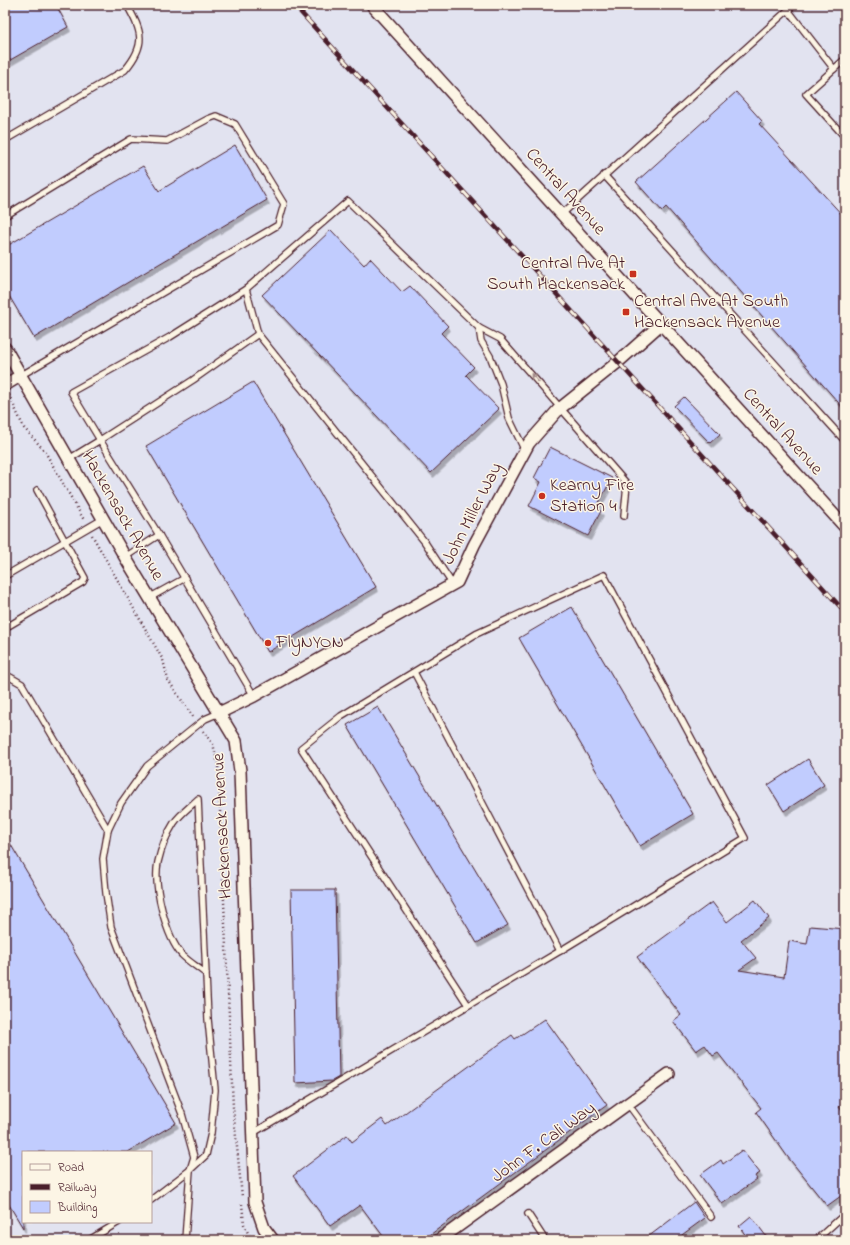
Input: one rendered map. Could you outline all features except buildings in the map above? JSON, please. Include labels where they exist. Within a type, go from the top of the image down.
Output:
[{"type":"street","name":"Central Avenue","points":[[372,5],[845,527]]},
{"type":"street","name":"John Miller Way","points":[[219,713],[254,696],[457,582],[474,545],[529,443],[561,407],[618,362],[661,324]]},
{"type":"street","name":"Hackensack Avenue","points":[[5,348],[149,598],[236,741],[240,771],[255,1202],[264,1228],[273,1240]]},
{"type":"street","points":[[6,388],[20,376]]},
{"type":"street","name":"John F. Cali Way","points":[[439,1240],[669,1074]]},
{"type":"lane","points":[[5,140],[125,70],[135,58],[140,35],[137,24],[127,5]]},
{"type":"lane","points":[[562,214],[794,5]]},
{"type":"lane","points":[[788,10],[834,69]]},
{"type":"lane","points":[[845,59],[806,94],[845,137]]},
{"type":"lane","points":[[5,216],[131,140],[167,142],[216,116],[234,124],[284,204],[278,225],[20,376]]},
{"type":"lane","points":[[604,175],[845,441]]},
{"type":"lane","points":[[254,696],[185,578],[71,392],[170,336],[246,289],[348,201],[479,328],[500,339],[561,407],[627,484],[624,516]]},
{"type":"lane","points":[[246,289],[258,334],[424,541],[453,585]]},
{"type":"lane","points":[[479,328],[481,341],[490,356],[501,384],[509,418],[525,451]]},
{"type":"lane","points":[[69,459],[193,380],[258,334]]},
{"type":"lane","points":[[5,628],[83,582],[85,578],[37,490]]},
{"type":"lane","points":[[5,576],[103,519]]},
{"type":"lane","points":[[125,557],[159,535]]},
{"type":"lane","points":[[252,1133],[560,951],[745,838],[604,575],[476,634],[341,716],[301,748],[468,1005]]},
{"type":"lane","points":[[149,598],[185,578]]},
{"type":"lane","points":[[414,672],[560,951]]},
{"type":"lane","points":[[5,677],[10,677],[22,684],[108,830]]},
{"type":"lane","points":[[185,1240],[190,1170],[194,1157],[182,1114],[111,927],[103,859],[108,830],[121,803],[147,766],[205,720],[219,713]]},
{"type":"lane","points":[[152,1199],[206,1156],[211,1133],[215,1090],[208,1018],[206,974],[198,807],[198,799],[175,822],[167,836],[158,863],[158,885],[162,910],[169,932],[182,955],[206,974]]},
{"type":"lane","points":[[628,1104],[711,1217]]},
{"type":"lane","points":[[528,1214],[545,1240]]},
{"type":"lane","points":[[816,1240],[845,1214]]},
{"type":"lane","points":[[89,1240],[117,1223]]},
{"type":"path","points":[[6,388],[24,428],[44,450],[163,660],[168,680],[186,707]]},
{"type":"path","points":[[208,737],[213,744],[218,764],[233,1107],[244,1224],[251,1240]]},
{"type":"shaded area","points":[[5,5],[845,5],[845,1240],[5,1240]]},
{"type":"railway","points":[[294,5],[845,612]]},
{"type":"place","name":"Central Ave At South Hackensack","points":[[633,274]]},
{"type":"place","name":"Central Ave At South Hackensack Avenue","points":[[626,312]]},
{"type":"place","name":"Kearny Fire Station 4","points":[[542,496]]},
{"type":"place","name":"FlyNYON","points":[[268,643]]}]
